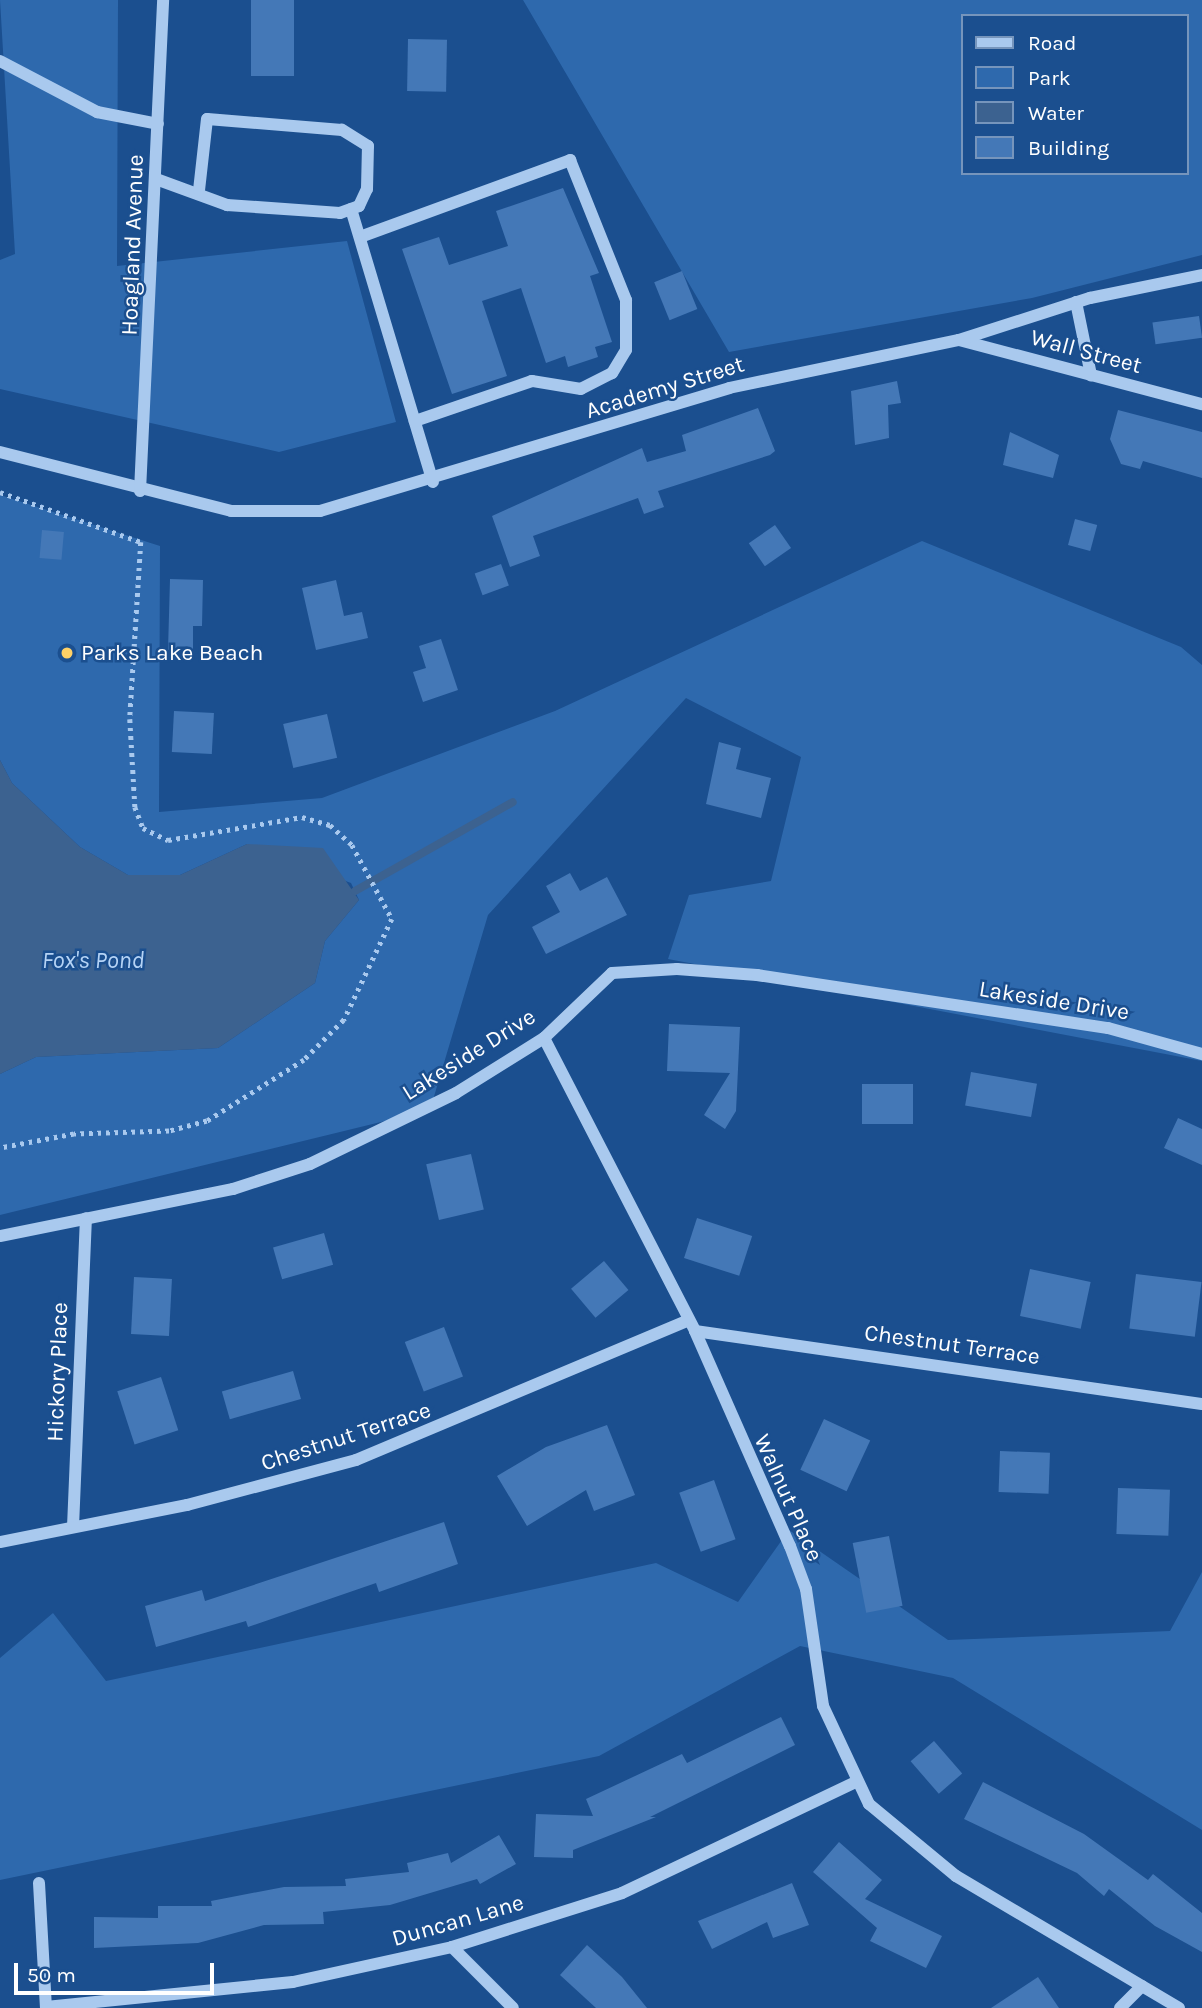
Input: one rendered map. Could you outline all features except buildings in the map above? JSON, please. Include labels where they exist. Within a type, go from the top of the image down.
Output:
[{"type":"street","name":"Hoagland Avenue","points":[[140,491],[163,0]]},
{"type":"street","points":[[0,61],[97,111],[158,124]]},
{"type":"street","points":[[199,190],[207,119],[342,130],[368,146],[367,189],[351,209]]},
{"type":"street","points":[[360,237],[570,160],[626,300],[625,349],[612,373],[582,389],[533,381],[415,421]]},
{"type":"street","points":[[156,179],[199,190],[227,205],[351,209]]},
{"type":"street","points":[[351,209],[433,482]]},
{"type":"street","name":"Academy Street","points":[[0,452],[140,491],[280,514],[320,511],[433,482],[729,388],[959,340],[1076,303],[1202,275]]},
{"type":"street","points":[[1076,303],[1091,375]]},
{"type":"street","name":"Wall Street","points":[[959,340],[1202,404]]},
{"type":"street","name":"Lakeside Drive","points":[[0,1236],[233,1189],[310,1164],[456,1093],[544,1038],[612,973],[677,969],[1108,1028],[1202,1054]]},
{"type":"street","name":"Walnut Place","points":[[544,1038],[692,1326],[806,1589],[823,1706],[856,1782],[905,1838],[957,1876],[1179,2008]]},
{"type":"street","name":"Hickory Place","points":[[72,1527],[86,1218]]},
{"type":"street","name":"Chestnut Terrace","points":[[0,1542],[262,1487],[356,1460],[692,1326],[1202,1404]]},
{"type":"street","name":"Duncan Lane","points":[[46,2007],[293,1982],[452,1947],[622,1893],[856,1782]]},
{"type":"street","points":[[39,1883],[46,2007]]},
{"type":"street","points":[[452,1947],[513,2008]]},
{"type":"street","points":[[1120,2008],[1142,1986]]},
{"type":"path","points":[[0,492],[141,542],[130,719],[135,807],[143,828],[168,840],[199,838],[302,817],[330,825],[352,845],[392,919],[344,1020],[303,1060],[207,1121],[169,1131],[74,1134],[0,1148]]},
{"type":"green space","points":[[0,0],[118,0],[117,266],[347,241],[396,422],[279,452],[0,389],[0,260],[15,254]]},
{"type":"green space","points":[[523,0],[1202,0],[1202,255],[1032,298],[729,352]]},
{"type":"green space","points":[[0,495],[160,546],[159,812],[322,798],[555,711],[922,541],[1181,647],[1202,665],[1202,1061],[668,959],[689,895],[771,881],[801,757],[686,698],[488,915],[430,1110],[0,1215],[0,1074],[36,1057],[218,1048],[315,983],[325,941],[359,900],[351,883],[247,844],[180,875],[128,875],[80,847],[12,783],[0,760]]},
{"type":"green space","points":[[789,1530],[948,1640],[1170,1631],[1202,1572],[1202,1830],[953,1678],[800,1646],[599,1756],[0,1880],[0,1658],[53,1613],[106,1681],[656,1563],[738,1602]]},
{"type":"water","name":"Fox's Pond","points":[[0,760],[12,783],[80,847],[128,875],[180,875],[247,844],[323,848],[359,900],[325,941],[315,983],[218,1048],[36,1057],[0,1074]]},
{"type":"waterway","points":[[355,891],[513,802]]},
{"type":"place","name":"Parks Lake Beach","points":[[67,653]]}]
